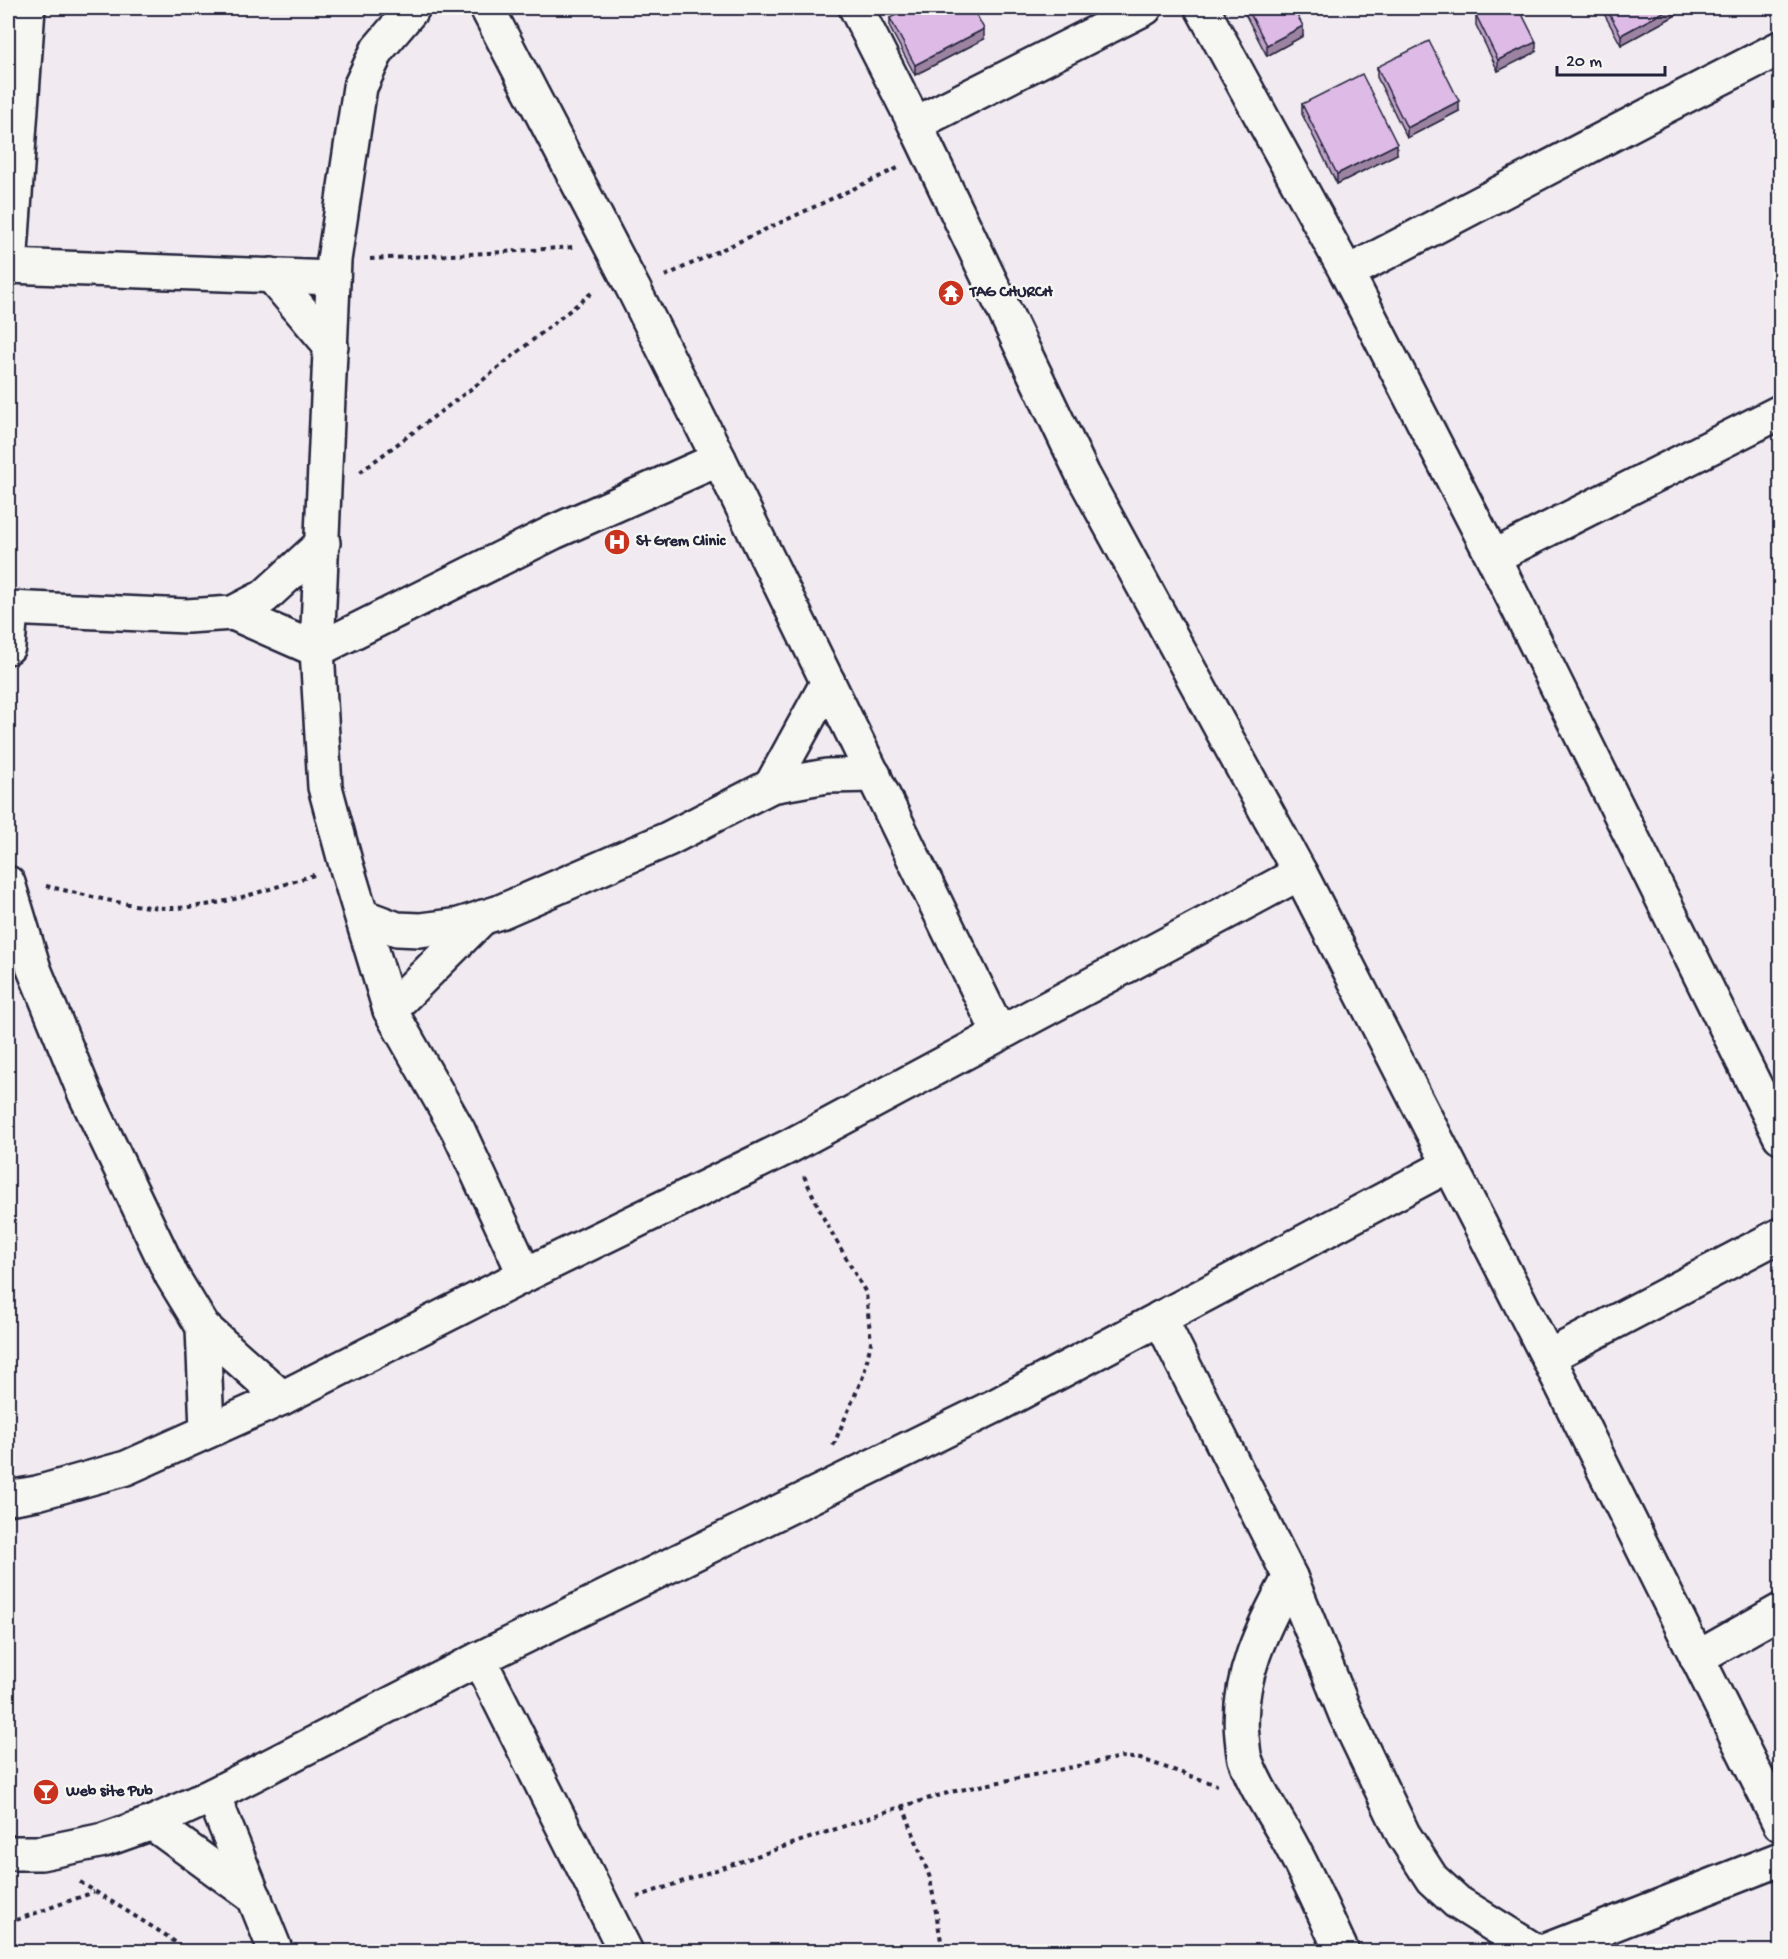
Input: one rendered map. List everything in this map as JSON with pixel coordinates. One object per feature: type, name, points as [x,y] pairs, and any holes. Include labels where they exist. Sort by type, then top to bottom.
[{"type":"street","points":[[27,8],[9,266],[271,274],[334,269]]},
{"type":"street","points":[[413,8],[378,49],[360,87],[334,269],[317,650],[326,787],[346,865],[390,1010],[458,1130],[525,1275]]},
{"type":"street","points":[[486,8],[623,267],[999,1033]]},
{"type":"street","points":[[856,8],[922,139],[1083,475],[1300,873],[1548,1357],[1780,1824]]},
{"type":"street","points":[[922,139],[1145,8]]},
{"type":"street","points":[[1202,8],[1347,273],[1493,557],[1780,1136]]},
{"type":"street","points":[[1347,273],[1780,48]]},
{"type":"street","points":[[271,274],[331,346]]},
{"type":"street","points":[[1493,557],[1780,412]]},
{"type":"street","points":[[317,650],[554,532],[719,459]]},
{"type":"street","points":[[8,647],[9,608],[187,616],[233,613],[264,597],[323,543]]},
{"type":"street","points":[[233,613],[317,650]]},
{"type":"street","points":[[771,786],[828,682]]},
{"type":"street","points":[[362,916],[397,929],[420,930],[459,925],[500,912],[668,839],[771,786],[827,776],[874,775]]},
{"type":"street","points":[[8,1498],[37,1494],[126,1468],[282,1398],[525,1275],[790,1146],[1300,873]]},
{"type":"street","points":[[8,883],[34,969],[85,1094],[172,1276],[202,1328],[282,1398]]},
{"type":"street","points":[[390,1010],[483,917]]},
{"type":"street","points":[[8,1853],[41,1853],[104,1840],[152,1823],[213,1795],[479,1659],[997,1405],[1449,1165]]},
{"type":"street","points":[[1548,1357],[1780,1236]]},
{"type":"street","points":[[1160,1318],[1290,1577],[1351,1725],[1403,1834],[1432,1879],[1457,1902],[1540,1952],[1780,1859]]},
{"type":"street","points":[[202,1328],[207,1430]]},
{"type":"street","points":[[1290,1577],[1268,1617],[1241,1697],[1244,1758],[1287,1838],[1342,1952]]},
{"type":"street","points":[[1696,1658],[1780,1611]]},
{"type":"street","points":[[479,1659],[626,1952]]},
{"type":"street","points":[[213,1795],[276,1952]]},
{"type":"street","points":[[152,1823],[255,1898]]},
{"type":"path","points":[[325,498],[483,380],[623,267],[922,139]]},
{"type":"path","points":[[334,269],[489,253],[623,267]]},
{"type":"path","points":[[41,885],[119,903],[172,908],[232,901],[346,865]]},
{"type":"path","points":[[790,1146],[824,1219],[866,1293],[871,1342],[864,1374],[829,1453]]},
{"type":"path","points":[[605,1908],[903,1806],[951,1792],[1122,1757],[1141,1759],[1266,1801]]},
{"type":"path","points":[[903,1806],[930,1878],[943,1952]]},
{"type":"path","points":[[41,1853],[94,1892],[167,1936],[188,1952]]},
{"type":"path","points":[[8,1923],[94,1892]]},
{"type":"building","points":[[909,8],[973,8],[984,29],[915,65],[890,18]]},
{"type":"building","points":[[1247,8],[1293,8],[1303,26],[1267,45]]},
{"type":"building","points":[[1491,8],[1519,8],[1536,42],[1498,60],[1476,15]]},
{"type":"building","points":[[1606,8],[1671,8],[1621,35]]},
{"type":"building","points":[[1429,41],[1459,101],[1407,128],[1377,67]]},
{"type":"building","points":[[1362,74],[1397,144],[1337,174],[1302,104]]},
{"type":"place","name":"TAG CHURCH","points":[[951,293]]},
{"type":"place","name":"St Grem Clinic","points":[[617,542]]},
{"type":"place","name":"Web site Pub","points":[[46,1792]]}]
